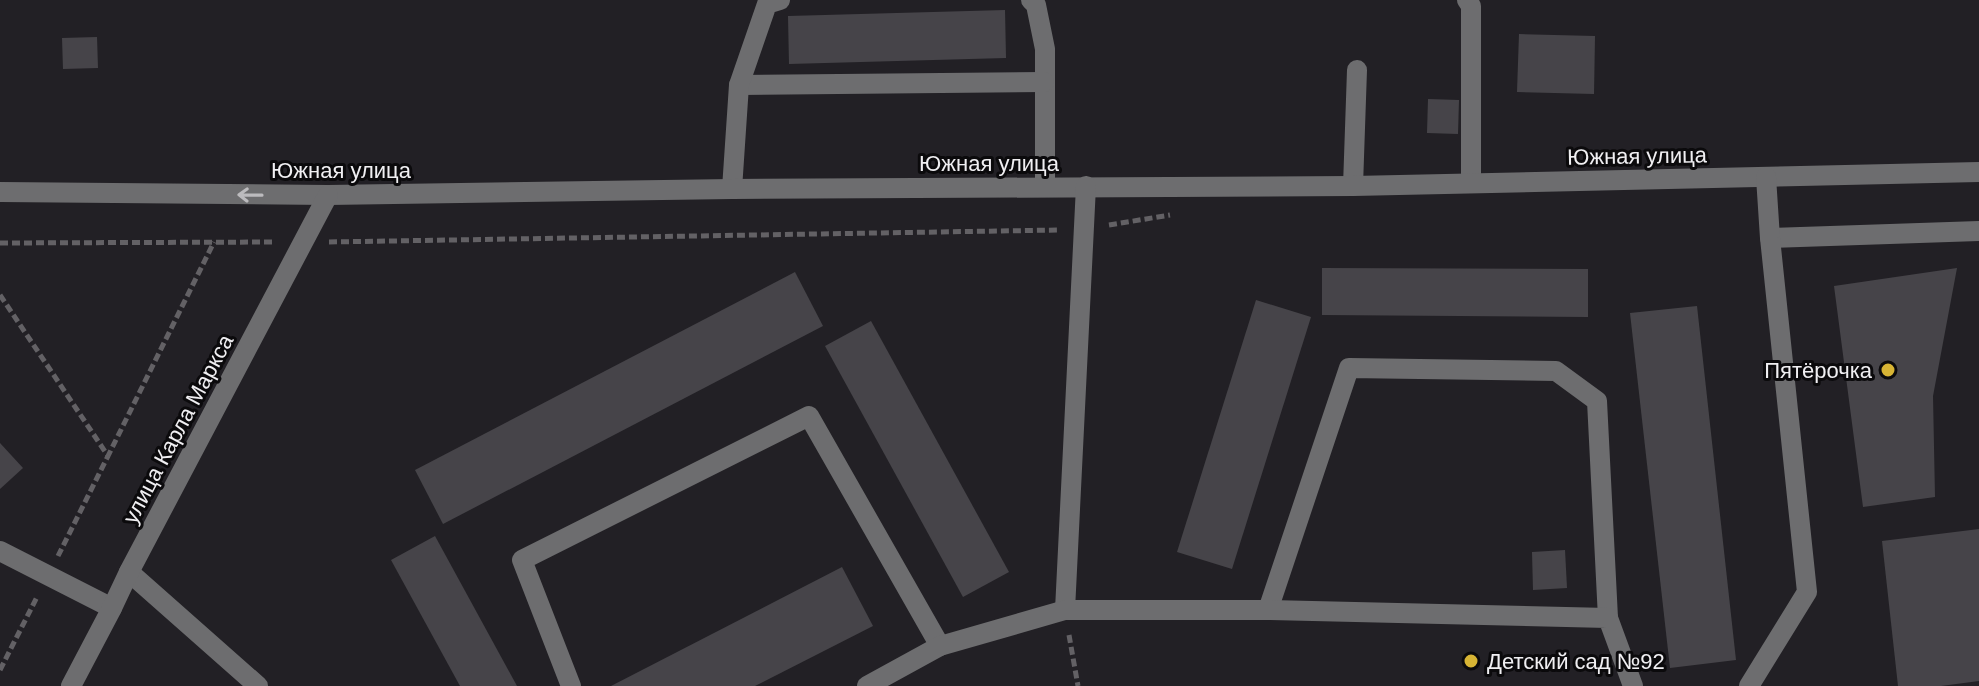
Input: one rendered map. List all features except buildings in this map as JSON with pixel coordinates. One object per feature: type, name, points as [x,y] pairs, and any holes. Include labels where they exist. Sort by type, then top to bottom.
[{"type":"street","points":[[732,189],[739,85],[767,4],[780,0]]},
{"type":"street","points":[[1031,0],[1036,5],[1045,49],[1045,186]]},
{"type":"street","points":[[1467,0],[1471,6],[1471,183]]},
{"type":"street","points":[[1353,186],[1357,70]]},
{"type":"street","points":[[739,85],[1044,82]]},
{"type":"street","name":"Южная улица","points":[[0,192],[328,195],[1045,186],[1353,186],[1979,172]]},
{"type":"street","points":[[1749,686],[1807,592],[1766,177]]},
{"type":"street","points":[[1065,610],[1086,186]]},
{"type":"street","name":"улица Карла Маркса","points":[[71,686],[328,195]]},
{"type":"street","points":[[1770,238],[1979,231]]},
{"type":"street","points":[[1268,610],[1349,368],[1556,371],[1597,401],[1608,618],[1633,686]]},
{"type":"street","points":[[571,686],[522,560],[809,416],[940,646]]},
{"type":"street","points":[[0,551],[112,608]]},
{"type":"street","points":[[129,572],[258,686]]},
{"type":"street","points":[[867,686],[940,646],[1065,610],[1268,610],[1608,618]]},
{"type":"path","points":[[0,243],[304,242],[1083,230],[1171,215]]},
{"type":"path","points":[[0,295],[108,456],[214,242]]},
{"type":"path","points":[[1065,610],[1078,686]]},
{"type":"place","name":"Пятёрочка","points":[[1888,370]]},
{"type":"place","name":"Детский сад №92","points":[[1471,661]]}]
